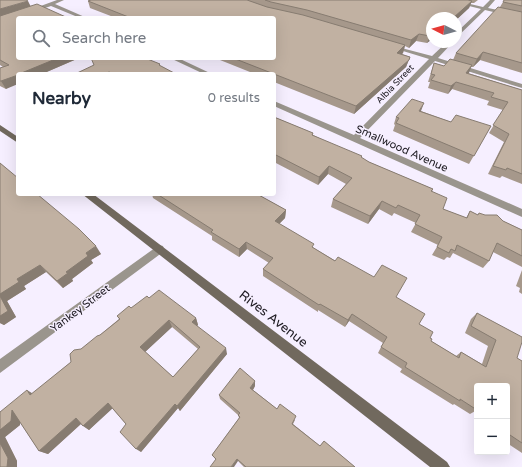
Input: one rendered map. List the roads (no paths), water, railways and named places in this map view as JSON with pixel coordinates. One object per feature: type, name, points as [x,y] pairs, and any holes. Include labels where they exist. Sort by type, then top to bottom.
[{"type":"street","points":[[22,13],[62,0]]},
{"type":"street","points":[[447,0],[522,17]]},
{"type":"street","points":[[462,30],[493,0]]},
{"type":"street","points":[[51,4],[79,16]]},
{"type":"street","points":[[387,44],[522,86]]},
{"type":"street","name":"Albia Street","points":[[355,139],[444,48]]},
{"type":"street","points":[[178,60],[204,72]]},
{"type":"street","name":"Smallwood Avenue","points":[[276,104],[522,213]]},
{"type":"street","points":[[0,127],[16,139]]},
{"type":"street","name":"Rives Avenue","points":[[91,196],[442,467]]},
{"type":"street","name":"Yankey Street","points":[[0,367],[159,249]]}]
